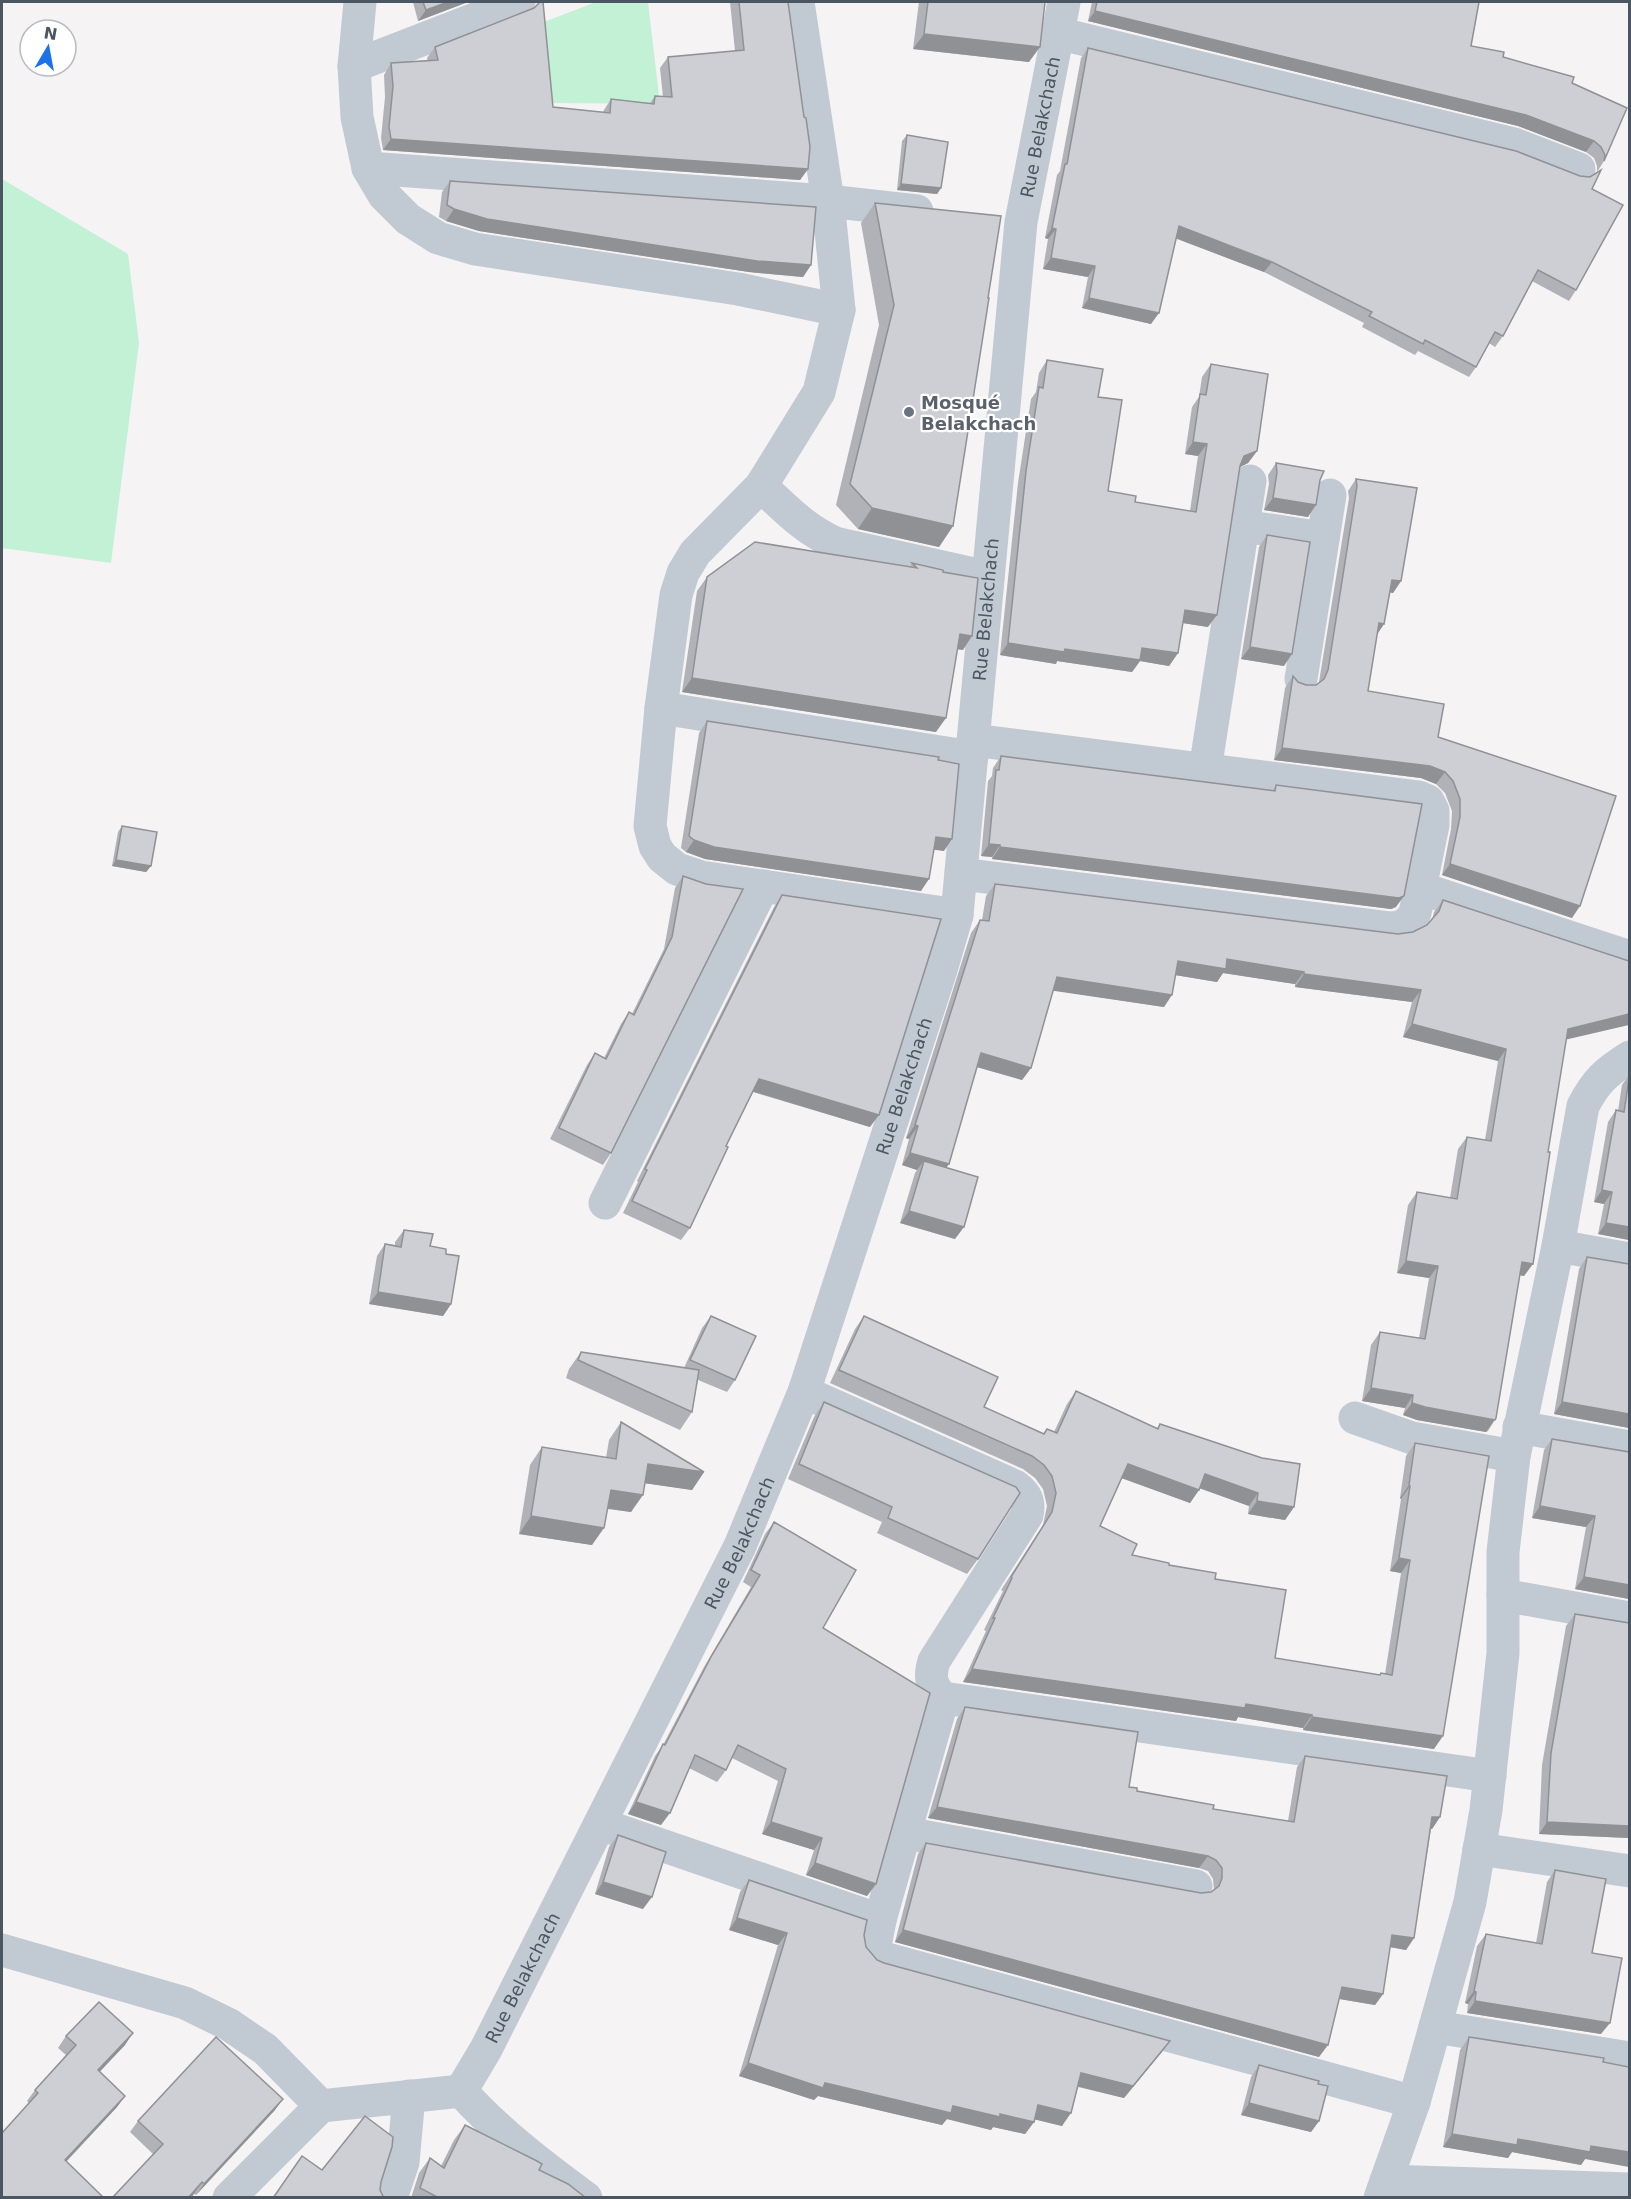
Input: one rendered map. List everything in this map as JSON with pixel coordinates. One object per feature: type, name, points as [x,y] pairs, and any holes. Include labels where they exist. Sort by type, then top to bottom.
[{"type":"street","points":[[360,2],[354,66],[357,117],[368,168],[384,195],[408,219],[438,238],[474,249],[738,289],[839,310]]},
{"type":"street","points":[[354,66],[519,2]]},
{"type":"street","points":[[798,2],[828,201],[839,310],[819,392],[761,486],[695,553],[683,573],[676,595],[661,708],[650,826],[655,846],[662,857],[677,869],[701,877],[957,915]]},
{"type":"street","points":[[1060,17],[1514,144],[1579,169]]},
{"type":"street","name":"Rue Belakchach","points":[[461,2091],[486,2049],[740,1546],[804,1392],[957,915],[1021,222],[1060,17]]},
{"type":"street","points":[[368,168],[828,201],[941,213]]},
{"type":"street","points":[[987,219],[1021,222]]},
{"type":"street","points":[[1205,770],[1250,481]]},
{"type":"street","points":[[761,486],[800,523],[813,533],[835,543],[988,577]]},
{"type":"street","points":[[1301,679],[1330,495]]},
{"type":"street","points":[[1243,526],[1323,538]]},
{"type":"street","points":[[661,708],[972,748],[1205,770],[1419,797],[1428,801],[1433,811],[1415,913],[1403,927],[1391,928],[961,874]]},
{"type":"street","points":[[605,1203],[763,886]]},
{"type":"street","points":[[1420,888],[1629,957]]},
{"type":"street","points":[[1629,1057],[1606,1072],[1594,1086],[1584,1106],[1558,1246],[1516,1441],[1503,1552],[1503,1653],[1490,1776],[1470,1902],[1414,2102],[1383,2189],[1629,2189]]},
{"type":"street","points":[[1558,1246],[1629,1259]]},
{"type":"street","points":[[804,1392],[1015,1486],[1027,1497],[1029,1506],[1027,1515],[934,1661],[931,1682],[943,1698],[1490,1776]]},
{"type":"street","points":[[1355,1418],[1412,1437],[1629,1447]]},
{"type":"street","points":[[1503,1595],[1629,1618]]},
{"type":"street","points":[[943,1698],[880,1920],[874,1951],[876,1955],[1414,2102]]},
{"type":"street","points":[[600,1824],[880,1920]]},
{"type":"street","points":[[905,1833],[1196,1886]]},
{"type":"street","points":[[1479,1849],[1629,1871]]},
{"type":"street","points":[[2,1950],[185,2003],[228,2024],[265,2049],[321,2106]]},
{"type":"street","points":[[1435,2027],[1629,2058]]},
{"type":"street","points":[[229,2198],[321,2106],[461,2091],[486,2119],[538,2163],[586,2198]]},
{"type":"street","points":[[391,2198],[402,2162],[409,2096]]},
{"type":"green space","points":[[596,2],[648,2],[660,104],[552,103],[544,22]]},
{"type":"green space","points":[[2,179],[128,254],[139,343],[111,563],[2,548]]},
{"type":"building","points":[[423,2],[448,2],[426,10]]},
{"type":"building","points":[[543,2],[553,107],[610,113],[611,99],[654,104],[655,96],[672,97],[668,57],[744,50],[739,2],[788,2],[810,147],[808,169],[391,139],[389,127],[393,86],[391,63],[438,60],[435,47],[534,8]]},
{"type":"building","points":[[928,2],[1045,2],[1040,47],[924,34]]},
{"type":"building","points":[[1097,2],[1479,2],[1471,46],[1504,52],[1503,57],[1574,77],[1572,83],[1627,108],[1604,161],[1605,155],[1601,147],[1594,141],[1526,115],[1095,11]]},
{"type":"building","points":[[1088,48],[1516,151],[1580,176],[1590,177],[1601,170],[1592,189],[1623,205],[1576,290],[1538,270],[1503,336],[1495,332],[1476,367],[1425,340],[1423,344],[1369,316],[1372,312],[1272,262],[1179,226],[1159,313],[1089,298],[1095,266],[1051,258],[1056,229],[1052,228],[1065,164],[1067,164]]},
{"type":"building","points":[[907,135],[948,142],[941,188],[901,184]]},
{"type":"building","points":[[450,181],[816,207],[811,265],[757,261],[487,219],[447,205]]},
{"type":"building","points":[[875,203],[1001,216],[953,526],[872,508],[850,484],[894,305]]},
{"type":"building","points":[[1047,360],[1103,369],[1098,397],[1122,400],[1108,491],[1136,496],[1135,502],[1196,512],[1207,444],[1193,442],[1200,394],[1206,395],[1211,364],[1268,374],[1257,451],[1244,456],[1240,466],[1217,615],[1185,610],[1178,653],[1142,648],[1140,660],[1008,643],[1026,471],[1039,387],[1043,388]]},
{"type":"building","points":[[1276,463],[1324,471],[1320,480],[1316,505],[1273,498]]},
{"type":"building","points":[[1356,479],[1417,488],[1401,581],[1392,580],[1384,624],[1379,623],[1368,691],[1444,704],[1438,737],[1616,796],[1580,906],[1450,864],[1460,817],[1460,799],[1453,781],[1445,772],[1430,766],[1282,748],[1293,676],[1298,682],[1316,685],[1324,679],[1328,670],[1357,486]]},
{"type":"building","points":[[1267,535],[1310,542],[1292,654],[1250,647]]},
{"type":"building","points":[[755,542],[917,568],[912,563],[943,570],[943,572],[978,578],[972,636],[960,634],[946,718],[692,678],[707,577]]},
{"type":"building","points":[[707,721],[939,757],[938,760],[959,764],[952,839],[936,837],[929,879],[714,847],[694,840],[689,836]]},
{"type":"building","points":[[1001,756],[1275,791],[1276,785],[1422,804],[1404,896],[1399,898],[989,844],[996,770],[999,770]]},
{"type":"building","points":[[122,826],[157,832],[151,866],[116,860]]},
{"type":"building","points":[[683,876],[706,884],[743,889],[611,1153],[559,1128],[595,1053],[606,1059],[629,1012],[634,1015],[672,937]]},
{"type":"building","points":[[995,884],[1398,934],[1413,932],[1427,925],[1439,911],[1443,900],[1629,961],[1629,1014],[1568,1029],[1533,1264],[1522,1262],[1495,1420],[1425,1407],[1412,1403],[1413,1395],[1371,1388],[1380,1332],[1425,1339],[1438,1266],[1406,1261],[1417,1192],[1457,1199],[1467,1137],[1491,1141],[1506,1049],[1412,1024],[1421,990],[1304,974],[1304,972],[1227,959],[1226,969],[1178,961],[1172,995],[1057,977],[1031,1068],[981,1053],[949,1164],[910,1153],[918,1126],[915,1125],[980,920],[989,921]]},
{"type":"building","points":[[782,895],[941,919],[879,1115],[759,1079],[690,1228],[632,1201],[647,1170],[645,1169]]},
{"type":"building","points":[[1629,1079],[1629,1227],[1606,1223],[1612,1192],[1602,1190],[1616,1110],[1624,1112]]},
{"type":"building","points":[[924,1161],[978,1177],[964,1227],[909,1211]]},
{"type":"building","points":[[404,1230],[433,1234],[430,1246],[446,1249],[446,1254],[459,1256],[451,1304],[378,1292],[385,1244],[401,1247]]},
{"type":"building","points":[[1587,1257],[1629,1264],[1629,1414],[1562,1402]]},
{"type":"building","points":[[711,1316],[756,1336],[735,1380],[690,1360]]},
{"type":"building","points":[[864,1316],[998,1377],[984,1407],[1044,1434],[1047,1429],[1057,1433],[1076,1391],[1158,1429],[1160,1424],[1262,1458],[1300,1464],[1294,1507],[1257,1501],[1258,1493],[1205,1474],[1199,1490],[1128,1464],[1100,1526],[1137,1544],[1132,1555],[1169,1563],[1169,1565],[1216,1573],[1215,1579],[1286,1590],[1275,1658],[1392,1675],[1410,1560],[1399,1558],[1415,1443],[1489,1456],[1443,1736],[1312,1717],[1312,1715],[1246,1704],[1245,1708],[972,1669],[1011,1577],[1052,1512],[1056,1493],[1052,1476],[1044,1465],[1032,1456],[839,1370]]},
{"type":"building","points":[[581,1352],[699,1370],[692,1412],[578,1360]]},
{"type":"building","points":[[824,1402],[1016,1487],[1020,1493],[978,1559],[888,1518],[892,1507],[799,1464]]},
{"type":"building","points":[[621,1422],[704,1472],[648,1464],[643,1495],[611,1490],[604,1528],[531,1516],[542,1447],[616,1459]]},
{"type":"building","points":[[1552,1439],[1629,1452],[1629,1585],[1584,1577],[1595,1516],[1540,1506]]},
{"type":"building","points":[[774,1522],[856,1570],[823,1628],[930,1693],[876,1884],[815,1863],[822,1838],[771,1822],[786,1769],[738,1745],[726,1770],[695,1755],[670,1813],[636,1802],[663,1744],[665,1745],[712,1655],[760,1575],[751,1570]]},
{"type":"building","points":[[1575,1614],[1629,1623],[1629,1826],[1547,1822],[1551,1753]]},
{"type":"building","points":[[965,1707],[1138,1732],[1129,1787],[1137,1788],[1137,1791],[1214,1805],[1213,1809],[1294,1822],[1305,1756],[1447,1776],[1440,1817],[1432,1817],[1414,1938],[1392,1935],[1383,1994],[1342,1987],[1328,2045],[903,1930],[926,1843],[1201,1893],[1211,1892],[1219,1886],[1222,1878],[1222,1868],[1216,1860],[1208,1856],[937,1807]]},
{"type":"building","points":[[618,1835],[666,1852],[652,1897],[603,1882]]},
{"type":"building","points":[[1555,1870],[1606,1879],[1592,1953],[1622,1958],[1610,2023],[1475,2001],[1476,1992],[1474,1991],[1486,1934],[1542,1944]]},
{"type":"building","points":[[749,1880],[867,1920],[864,1935],[866,1947],[877,1960],[884,1963],[1170,2041],[1133,2086],[1081,2073],[1071,2113],[1038,2105],[1034,2122],[953,2106],[951,2113],[825,2083],[823,2088],[748,2063],[787,1933],[737,1918]]},
{"type":"building","points":[[99,2002],[133,2033],[98,2070],[125,2096],[65,2160],[104,2198],[2,2198],[2,2133],[38,2093],[35,2090],[76,2045],[66,2036]]},
{"type":"building","points":[[216,2037],[283,2099],[204,2184],[202,2182],[188,2198],[112,2198],[163,2144],[138,2121]]},
{"type":"building","points":[[1469,2037],[1604,2058],[1603,2062],[1629,2067],[1629,2152],[1591,2146],[1590,2152],[1518,2139],[1517,2145],[1452,2134]]},
{"type":"building","points":[[1259,2065],[1319,2081],[1318,2084],[1328,2086],[1319,2121],[1249,2103]]},
{"type":"building","points":[[365,2116],[393,2137],[381,2182],[382,2198],[273,2198],[302,2156],[322,2170]]},
{"type":"building","points":[[465,2125],[542,2164],[539,2170],[568,2184],[586,2198],[439,2198],[420,2188],[430,2158],[444,2168]]},
{"type":"place","name":"Mosqué Belakchach","points":[[909,412]]}]
